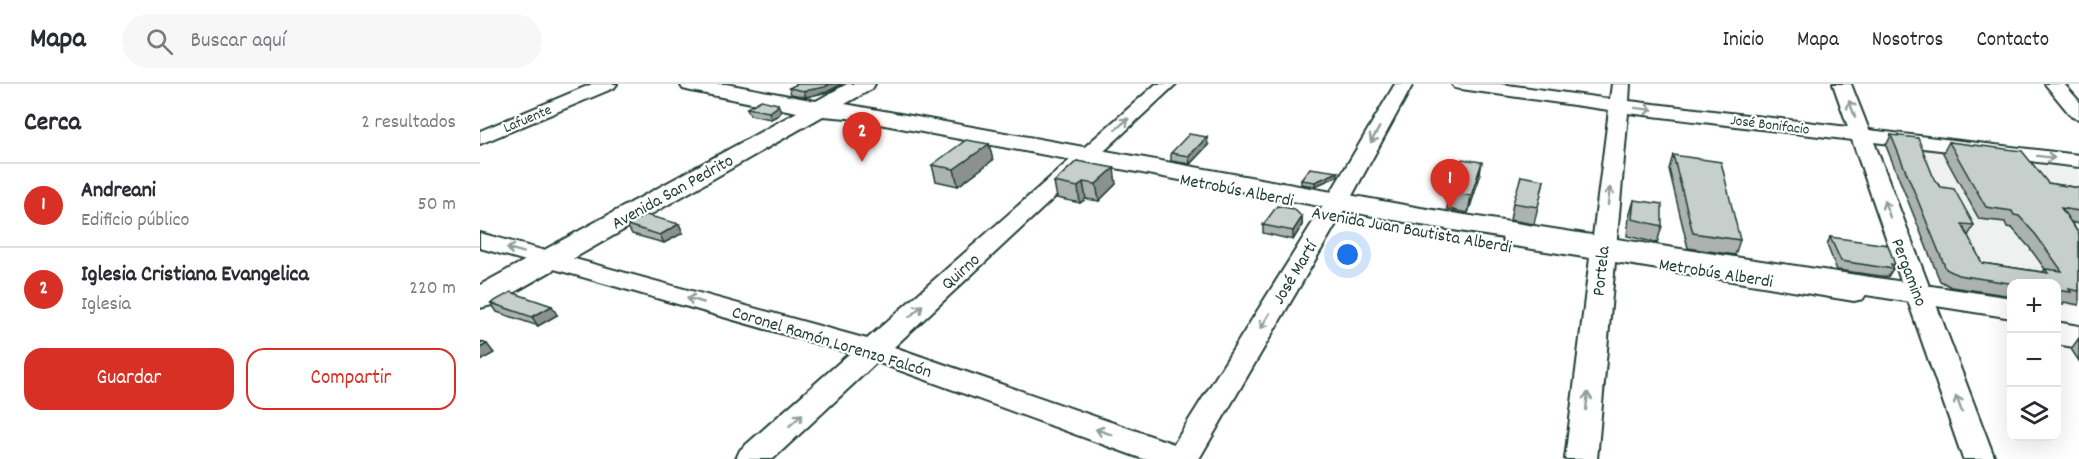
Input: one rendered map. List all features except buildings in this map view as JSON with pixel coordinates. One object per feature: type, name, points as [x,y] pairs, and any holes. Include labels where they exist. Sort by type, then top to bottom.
[{"type":"main road","name":"Avenida Juan Bautista Alberdi","points":[[691,84],[819,109],[831,121],[1081,161],[1602,255],[1922,304],[2007,324]]},
{"type":"main road","name":"Avenida San Pedrito","points":[[480,298],[864,84]]},
{"type":"main road","name":"Avenida Juan Bautista Alberdi","points":[[1922,304],[2007,308]]},
{"type":"main road","points":[[2061,316],[2079,318]]},
{"type":"main road","points":[[2061,334],[2079,337]]},
{"type":"street","name":"Lafuente","points":[[480,138],[608,84]]},
{"type":"street","name":"Quirno","points":[[752,459],[1167,84]]},
{"type":"street","name":"José Martí","points":[[1180,459],[1333,208],[1404,84]]},
{"type":"street","name":"José Bonifacio","points":[[1461,84],[1619,106],[2079,161]]},
{"type":"street","name":"Portela","points":[[1581,459],[1621,84]]},
{"type":"street","name":"Pergamino","points":[[1842,84],[1979,459]]},
{"type":"street","points":[[2054,84],[2079,113]]},
{"type":"street","name":"Coronel Ramón Lorenzo Falcón","points":[[480,240],[872,351],[1180,459]]},
{"type":"street","points":[[1922,304],[2007,315]]},
{"type":"street","points":[[2061,324],[2079,326]]},
{"type":"shaded area","points":[[1894,147],[2079,170],[2079,307],[2061,305],[2061,279],[2007,279],[2007,296],[1956,289],[1940,281],[1887,149]]},
{"type":"place","name":"Iglesia Cristiana Evangelica","points":[[862,162]]},
{"type":"place","name":"Andreani","points":[[1450,209]]}]
